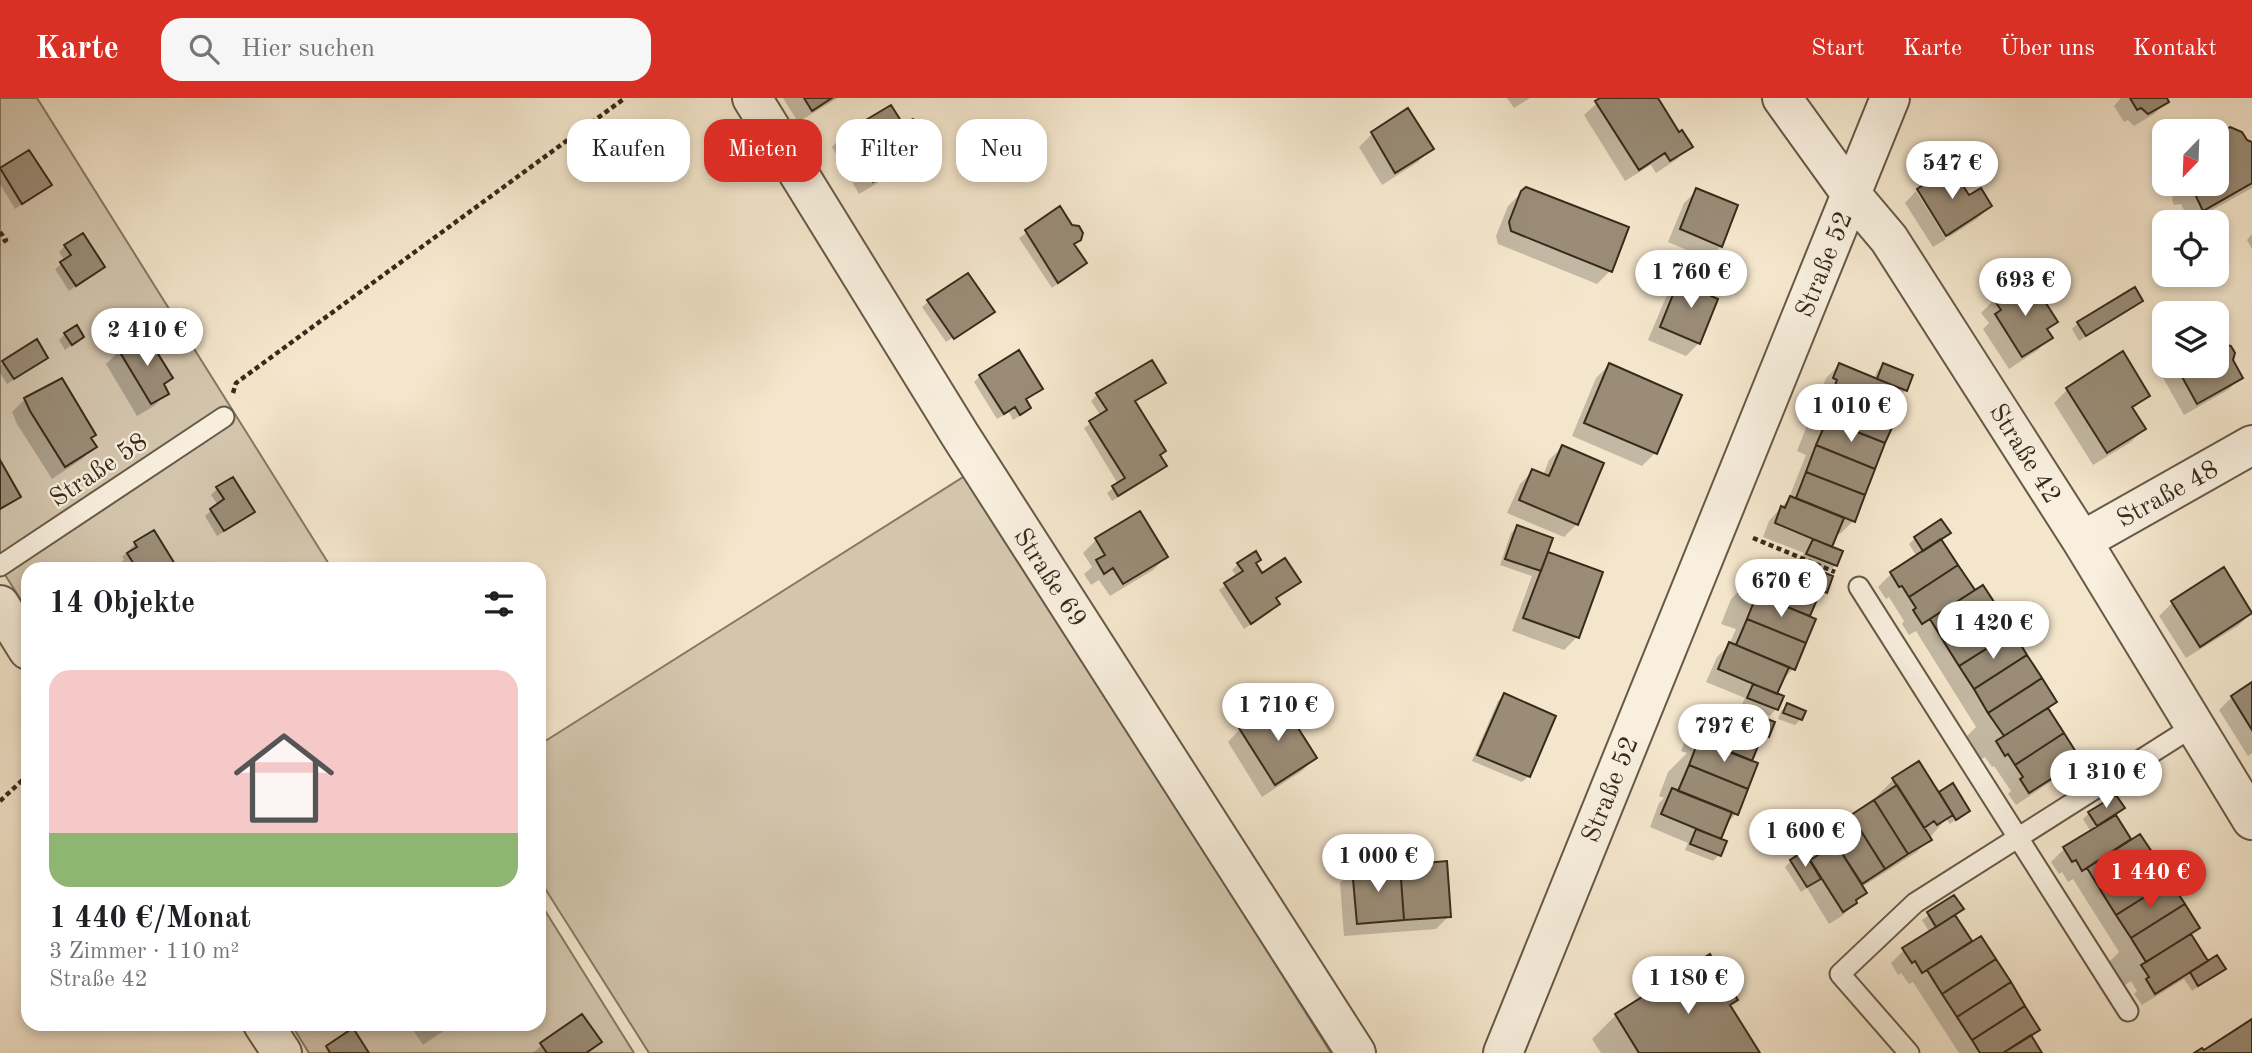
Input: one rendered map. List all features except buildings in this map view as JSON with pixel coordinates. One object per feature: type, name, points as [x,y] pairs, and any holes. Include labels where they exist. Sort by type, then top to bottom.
[{"type":"street","name":"Straße 69","points":[[752,98],[960,435],[1356,1053]]},
{"type":"street","name":"Straße 42","points":[[1782,98],[1851,194],[1889,239],[2082,541],[2252,820]]},
{"type":"street","name":"Straße 52","points":[[1503,1053],[1890,98]]},
{"type":"street","name":"Straße 48","points":[[2082,541],[2252,446]]},
{"type":"street","points":[[0,605],[21,639]]},
{"type":"street","points":[[268,1031],[282,1053]]},
{"type":"lane","name":"Straße 58","points":[[0,566],[224,417]]},
{"type":"lane","points":[[1859,587],[2128,1012]]},
{"type":"lane","points":[[1909,1053],[1840,974],[1915,903],[2194,726]]},
{"type":"path","points":[[224,417],[236,383],[625,98]]},
{"type":"path","points":[[0,232],[6,240],[0,244]]},
{"type":"path","points":[[1717,523],[1848,578],[1859,587]]},
{"type":"path","points":[[0,801],[21,782]]},
{"type":"shaded area","points":[[0,98],[37,98],[328,562],[21,562],[21,600],[0,567]]},
{"type":"shaded area","points":[[968,474],[1331,1053],[649,1053],[546,890],[546,741]]},
{"type":"shaded area","points":[[546,912],[634,1053],[309,1053],[295,1031],[546,1031]]}]
